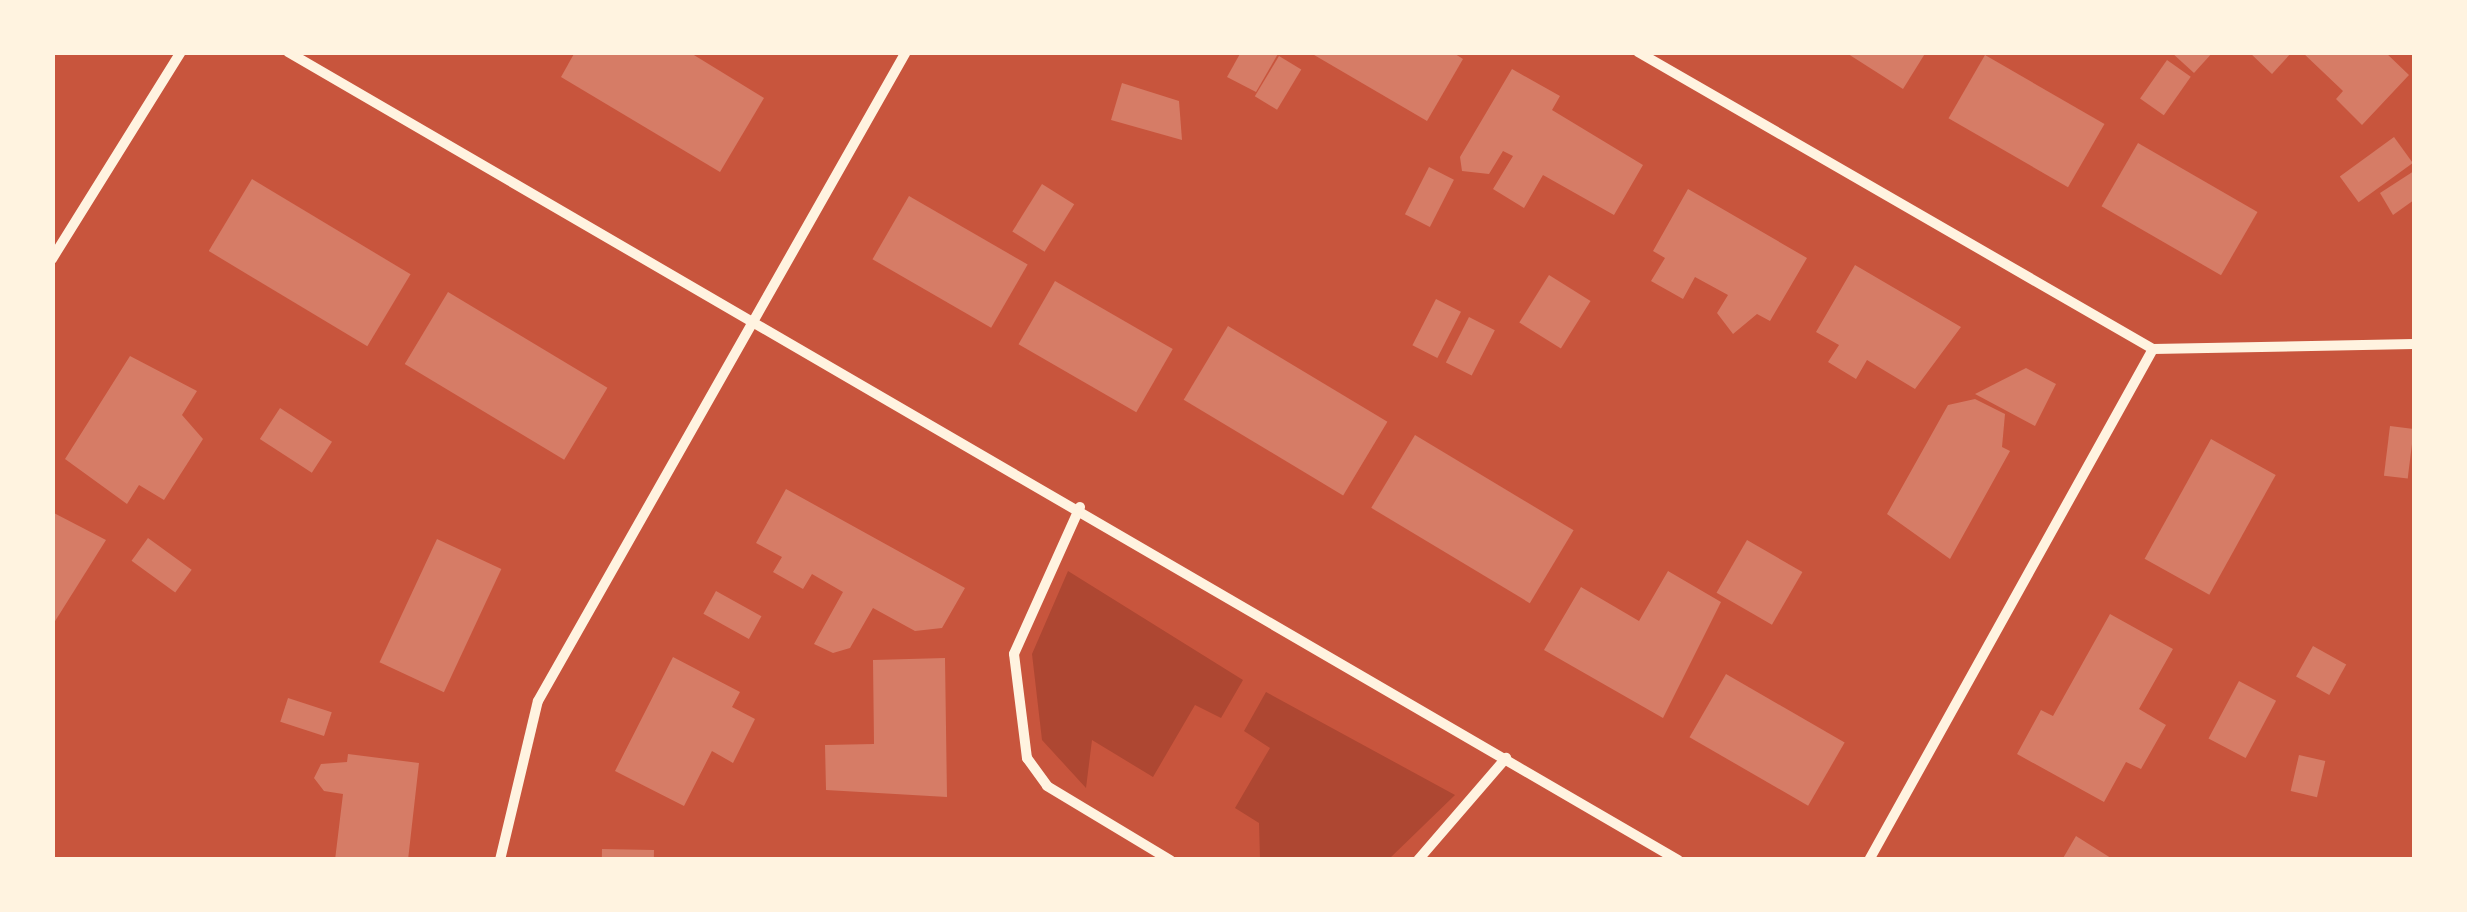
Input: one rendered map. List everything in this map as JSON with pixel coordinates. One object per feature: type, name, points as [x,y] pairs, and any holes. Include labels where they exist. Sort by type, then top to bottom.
[{"type":"street","points":[[52,259],[181,52]]},
{"type":"street","points":[[288,52],[753,315],[1678,860]]},
{"type":"street","points":[[500,860],[538,702],[753,315],[906,52]]},
{"type":"street","points":[[1638,52],[2154,349],[2414,344]]},
{"type":"street","points":[[1869,860],[2154,349]]},
{"type":"street","points":[[1080,507],[1014,654],[1027,758],[1047,786],[1170,860]]},
{"type":"street","points":[[1418,860],[1506,758]]},
{"type":"shaded area","points":[[1068,571],[1243,680],[1221,718],[1195,705],[1153,777],[1092,740],[1086,788],[1042,740],[1032,654]]},
{"type":"shaded area","points":[[1266,692],[1455,795],[1389,859],[1260,859],[1259,823],[1235,808],[1270,748],[1244,731]]},
{"type":"building","points":[[575,52],[689,52],[764,98],[720,172],[561,77]]},
{"type":"building","points":[[1241,52],[1279,52],[1256,92],[1227,77]]},
{"type":"building","points":[[1309,52],[1452,52],[1463,59],[1427,121]]},
{"type":"building","points":[[1845,52],[1926,52],[1903,89]]},
{"type":"building","points":[[2171,52],[2213,52],[2194,73]]},
{"type":"building","points":[[2249,52],[2292,52],[2272,74]]},
{"type":"building","points":[[2302,52],[2385,52],[2409,75],[2362,125],[2336,99],[2343,91]]},
{"type":"building","points":[[1985,55],[2105,124],[2068,187],[1948,118]]},
{"type":"building","points":[[1279,56],[1301,69],[1277,110],[1255,96]]},
{"type":"building","points":[[2167,60],[2191,77],[2164,115],[2140,99]]},
{"type":"building","points":[[1512,69],[1560,96],[1552,110],[1643,165],[1614,215],[1543,175],[1524,208],[1493,189],[1513,156],[1503,151],[1489,174],[1462,171],[1460,157]]},
{"type":"building","points":[[1122,83],[1179,101],[1182,140],[1111,120]]},
{"type":"building","points":[[2394,137],[2413,163],[2359,202],[2340,176]]},
{"type":"building","points":[[2138,143],[2258,212],[2221,275],[2102,206]]},
{"type":"building","points":[[1429,167],[1454,180],[1430,227],[1405,214]]},
{"type":"building","points":[[2414,171],[2414,200],[2393,215],[2380,193]]},
{"type":"building","points":[[252,179],[411,274],[367,346],[209,251]]},
{"type":"building","points":[[1042,184],[1074,204],[1045,252],[1012,231]]},
{"type":"building","points":[[1688,189],[1807,258],[1770,321],[1757,314],[1733,334],[1717,313],[1728,295],[1695,277],[1683,299],[1651,281],[1665,258],[1653,251]]},
{"type":"building","points":[[909,196],[1028,264],[991,328],[872,259]]},
{"type":"building","points":[[1855,265],[1961,327],[1915,389],[1867,360],[1856,379],[1828,362],[1839,345],[1816,332]]},
{"type":"building","points":[[1549,275],[1591,301],[1561,348],[1519,322]]},
{"type":"building","points":[[1055,281],[1173,349],[1136,412],[1018,344]]},
{"type":"building","points":[[448,292],[607,388],[564,460],[405,364]]},
{"type":"building","points":[[1436,299],[1461,312],[1437,358],[1412,345]]},
{"type":"building","points":[[1469,317],[1495,330],[1472,376],[1446,362]]},
{"type":"building","points":[[1228,326],[1387,422],[1343,496],[1184,400]]},
{"type":"building","points":[[130,356],[197,391],[182,415],[203,439],[164,500],[139,485],[127,504],[65,459]]},
{"type":"building","points":[[2026,368],[2056,384],[2035,426],[1975,394]]},
{"type":"building","points":[[1975,399],[2005,414],[2002,447],[2010,451],[1950,559],[1887,514],[1948,405]]},
{"type":"building","points":[[280,408],[332,442],[312,473],[260,439]]},
{"type":"building","points":[[2390,426],[2414,429],[2408,479],[2384,476]]},
{"type":"building","points":[[1415,435],[1574,530],[1530,603],[1371,508]]},
{"type":"building","points":[[2211,439],[2276,475],[2209,595],[2145,559]]},
{"type":"building","points":[[786,489],[965,588],[942,628],[915,631],[873,608],[850,648],[833,653],[814,644],[843,592],[812,574],[803,589],[773,572],[782,557],[756,543]]},
{"type":"building","points":[[52,512],[106,540],[52,626]]},
{"type":"building","points":[[148,538],[192,570],[175,592],[132,561]]},
{"type":"building","points":[[437,539],[501,569],[444,692],[380,662]]},
{"type":"building","points":[[1747,540],[1802,572],[1772,625],[1716,593]]},
{"type":"building","points":[[1668,571],[1721,602],[1663,718],[1544,650],[1581,587],[1639,621]]},
{"type":"building","points":[[716,591],[761,616],[749,639],[703,614]]},
{"type":"building","points":[[2110,614],[2173,649],[2139,709],[2166,725],[2141,769],[2126,762],[2104,802],[2017,754],[2041,710],[2053,716]]},
{"type":"building","points":[[2313,646],[2346,664],[2329,695],[2296,677]]},
{"type":"building","points":[[673,657],[740,692],[732,707],[755,719],[733,763],[712,751],[684,806],[615,771]]},
{"type":"building","points":[[945,658],[947,797],[826,790],[825,745],[874,744],[873,660]]},
{"type":"building","points":[[1726,674],[1845,742],[1808,806],[1690,737]]},
{"type":"building","points":[[2239,681],[2276,701],[2246,758],[2208,738]]},
{"type":"building","points":[[288,698],[332,712],[324,736],[280,722]]},
{"type":"building","points":[[348,754],[419,763],[408,860],[335,860],[343,794],[324,791],[314,778],[321,764],[347,762]]},
{"type":"building","points":[[2299,755],[2325,761],[2317,797],[2291,791]]},
{"type":"building","points":[[2076,836],[2114,860],[2062,860]]},
{"type":"building","points":[[602,849],[654,850],[654,860],[602,860]]}]
